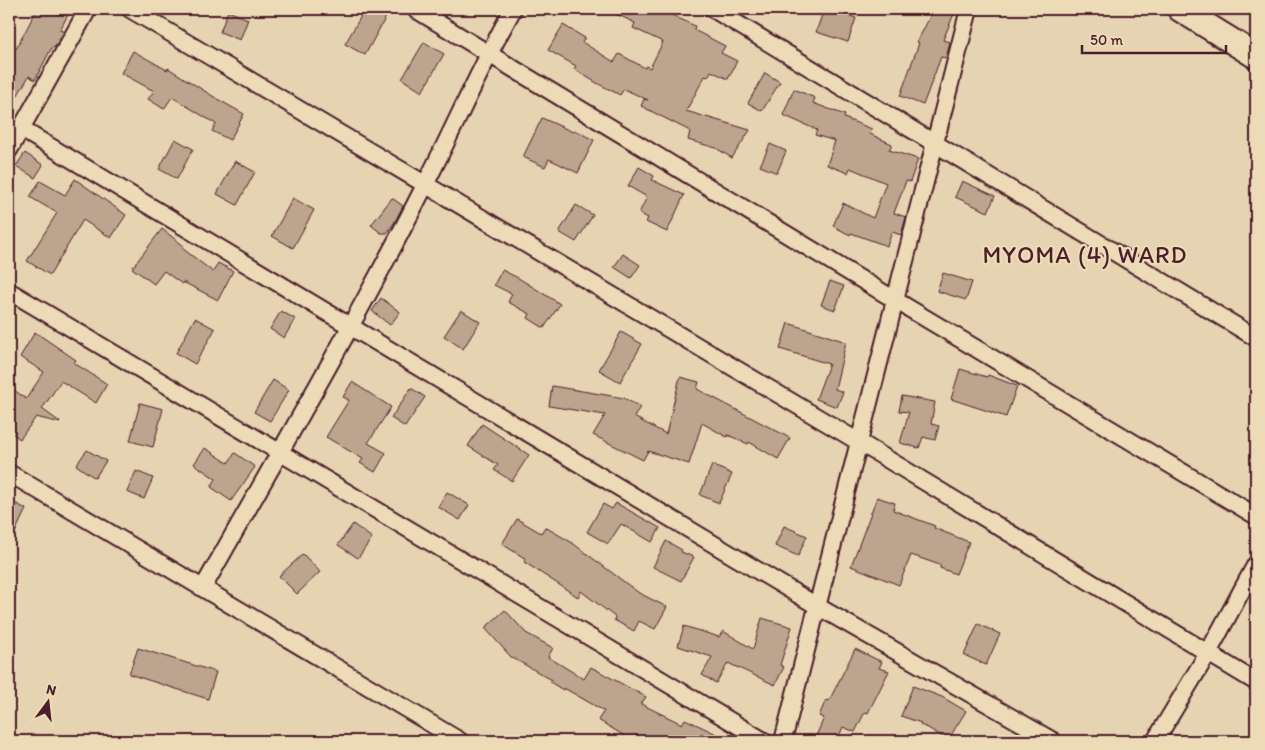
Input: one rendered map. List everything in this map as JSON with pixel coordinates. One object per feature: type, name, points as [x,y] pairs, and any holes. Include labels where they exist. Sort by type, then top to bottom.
[{"type":"main road","points":[[1188,11],[1256,56]]},
{"type":"street","points":[[9,150],[88,9]]},
{"type":"street","points":[[130,9],[859,442],[1256,682]]},
{"type":"street","points":[[415,9],[1256,516]]},
{"type":"street","points":[[203,588],[351,326],[426,184],[488,53],[513,9]]},
{"type":"street","points":[[713,9],[1256,338]]},
{"type":"street","points":[[783,741],[969,9]]},
{"type":"street","points":[[21,129],[818,606],[1053,741]]},
{"type":"street","points":[[9,291],[764,741]]},
{"type":"street","points":[[9,473],[460,741]]},
{"type":"street","points":[[1155,741],[1208,652],[1256,564]]},
{"type":"building","points":[[37,9],[71,9],[60,30],[64,32],[54,48],[52,47],[35,80],[29,76],[9,110],[9,56],[13,48],[16,49]]},
{"type":"building","points":[[365,9],[376,9],[387,15],[365,55],[345,44]]},
{"type":"building","points":[[606,9],[659,9],[695,26],[694,30],[725,46],[721,53],[737,61],[728,79],[711,71],[708,77],[705,76],[686,111],[750,130],[732,158],[716,148],[688,140],[690,131],[641,106],[644,99],[648,100],[624,89],[620,95],[574,69],[576,66],[548,50],[563,25],[585,38],[582,42],[614,62],[619,54],[645,68],[646,66],[650,68],[663,42],[633,28],[635,23]]},
{"type":"building","points":[[824,9],[830,9],[856,18],[848,42],[816,32]]},
{"type":"building","points":[[934,9],[956,9],[943,40],[950,42],[946,58],[941,57],[923,105],[900,96],[919,43],[917,42]]},
{"type":"building","points":[[228,11],[248,19],[240,40],[220,32]]},
{"type":"building","points":[[424,42],[444,54],[422,92],[402,79]]},
{"type":"building","points":[[133,51],[167,70],[168,68],[244,114],[230,140],[212,131],[216,124],[172,97],[164,109],[148,99],[154,91],[121,73]]},
{"type":"building","points":[[765,73],[780,82],[762,111],[748,103]]},
{"type":"building","points":[[794,89],[815,98],[813,103],[845,115],[844,118],[872,129],[870,134],[892,144],[889,150],[918,159],[910,182],[906,181],[894,213],[906,217],[901,235],[892,232],[887,246],[851,233],[850,235],[833,226],[843,203],[873,218],[886,183],[850,168],[848,173],[827,165],[835,141],[815,135],[817,130],[783,115]]},
{"type":"building","points":[[542,118],[594,140],[578,173],[549,159],[545,167],[523,157]]},
{"type":"building","points":[[175,139],[193,149],[177,179],[159,169]]},
{"type":"building","points":[[770,144],[786,151],[777,173],[760,166]]},
{"type":"building","points":[[25,153],[43,165],[35,178],[16,166]]},
{"type":"building","points":[[235,161],[255,172],[237,205],[217,194]]},
{"type":"building","points":[[639,167],[654,176],[652,180],[684,195],[667,232],[646,222],[648,218],[639,213],[647,197],[628,186]]},
{"type":"building","points":[[75,179],[126,215],[111,238],[83,220],[50,275],[27,261],[57,213],[30,197],[40,181],[65,195]]},
{"type":"building","points":[[962,181],[995,196],[988,212],[955,197]]},
{"type":"building","points":[[293,198],[314,210],[293,248],[272,236]]},
{"type":"building","points":[[392,198],[403,206],[387,233],[381,233],[371,225]]},
{"type":"building","points":[[576,205],[593,215],[576,242],[559,232]]},
{"type":"building","points":[[162,229],[184,246],[182,248],[213,272],[218,263],[233,271],[218,300],[183,282],[182,284],[164,271],[154,284],[132,268]]},
{"type":"building","points":[[623,254],[640,265],[631,278],[614,267]]},
{"type":"building","points":[[502,270],[560,304],[544,328],[528,318],[530,314],[508,302],[512,294],[494,285]]},
{"type":"building","points":[[943,273],[972,282],[966,300],[937,291]]},
{"type":"building","points":[[830,281],[844,286],[835,310],[821,305]]},
{"type":"building","points":[[381,298],[400,312],[390,325],[372,311]]},
{"type":"building","points":[[461,310],[480,322],[463,349],[444,336]]},
{"type":"building","points":[[281,311],[295,319],[284,338],[270,329]]},
{"type":"building","points":[[195,318],[215,329],[195,364],[176,353]]},
{"type":"building","points":[[788,323],[846,342],[835,389],[843,392],[837,407],[816,399],[829,364],[780,349]]},
{"type":"building","points":[[35,332],[76,360],[74,363],[107,384],[96,403],[61,381],[42,409],[60,423],[36,417],[20,439],[9,431],[9,386],[26,399],[44,372],[20,357]]},
{"type":"building","points":[[621,332],[642,344],[620,382],[599,370]]},
{"type":"building","points":[[960,369],[987,377],[988,375],[1017,386],[1006,417],[951,399]]},
{"type":"building","points":[[680,377],[699,382],[697,389],[790,438],[778,459],[749,442],[748,444],[728,435],[727,437],[702,423],[689,464],[648,451],[643,460],[593,435],[605,415],[549,406],[552,386],[624,398],[640,407],[634,417],[666,434]]},
{"type":"building","points":[[273,380],[289,390],[270,421],[254,412]]},
{"type":"building","points":[[352,382],[391,407],[368,443],[386,453],[375,472],[360,463],[363,459],[326,437],[349,400],[343,397]]},
{"type":"building","points":[[411,388],[425,397],[405,427],[391,418]]},
{"type":"building","points":[[902,396],[935,402],[931,424],[939,426],[935,440],[923,437],[919,448],[900,443],[909,412],[899,411]]},
{"type":"building","points":[[140,403],[163,409],[153,447],[130,441]]},
{"type":"building","points":[[482,424],[529,455],[512,481],[494,470],[498,465],[468,446]]},
{"type":"building","points":[[205,448],[228,463],[235,453],[255,467],[231,501],[211,487],[216,479],[194,464]]},
{"type":"building","points":[[87,450],[106,461],[95,478],[76,465]]},
{"type":"building","points":[[712,465],[732,474],[719,503],[700,495]]},
{"type":"building","points":[[136,471],[153,478],[144,499],[127,492]]},
{"type":"building","points":[[447,492],[469,505],[460,520],[438,507]]},
{"type":"building","points":[[877,497],[895,503],[893,510],[935,526],[934,528],[969,542],[956,574],[940,568],[940,565],[911,555],[899,585],[851,566]]},
{"type":"building","points":[[9,500],[26,509],[9,545]]},
{"type":"building","points":[[616,503],[660,528],[652,542],[621,524],[608,544],[587,532],[603,504],[612,509]]},
{"type":"building","points":[[517,519],[541,533],[545,527],[571,542],[639,593],[667,607],[655,629],[639,621],[634,631],[614,620],[615,617],[581,591],[578,597],[524,562],[526,559],[502,544]]},
{"type":"building","points":[[353,524],[372,538],[358,558],[338,545]]},
{"type":"building","points":[[784,526],[807,536],[798,556],[775,546]]},
{"type":"building","points":[[666,541],[682,550],[681,552],[694,557],[681,581],[653,567]]},
{"type":"building","points":[[303,554],[320,572],[297,594],[279,576]]},
{"type":"building","points":[[505,610],[526,633],[553,648],[548,657],[584,679],[591,667],[646,697],[641,704],[682,724],[685,719],[731,741],[633,741],[598,720],[604,711],[564,688],[563,690],[550,682],[552,680],[511,657],[485,628]]},
{"type":"building","points":[[762,618],[792,627],[780,665],[784,667],[775,685],[728,663],[716,683],[702,675],[712,657],[678,646],[684,626],[719,637],[723,631],[753,649]]},
{"type":"building","points":[[978,624],[1000,634],[986,665],[964,655]]},
{"type":"building","points":[[138,648],[216,672],[208,699],[129,674]]},
{"type":"building","points":[[855,649],[882,662],[879,668],[889,671],[868,713],[865,712],[855,732],[843,727],[837,741],[827,741],[816,736],[824,718],[819,716],[826,700],[829,701]]},
{"type":"building","points":[[913,686],[942,697],[966,711],[948,740],[920,725],[921,723],[901,716]]},
{"type":"district","name":"MYOMA (4) WARD","points":[[1085,255]]}]
